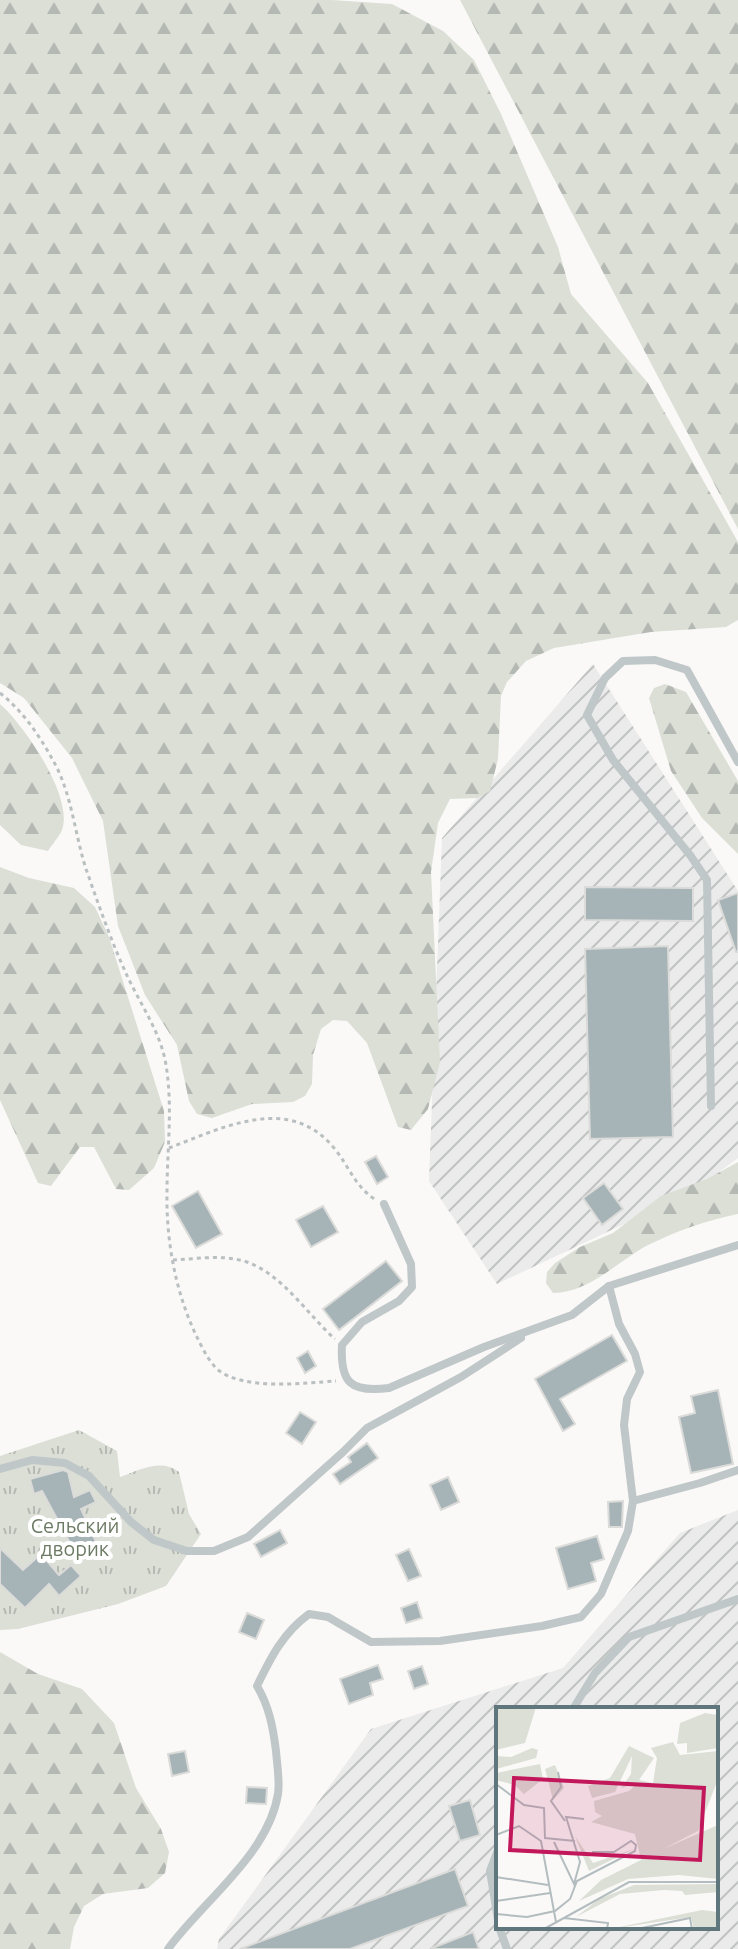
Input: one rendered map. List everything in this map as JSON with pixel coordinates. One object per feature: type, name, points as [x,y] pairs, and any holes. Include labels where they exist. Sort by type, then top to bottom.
[{"type":"lane","points":[[711,1106],[707,880],[613,760],[587,715],[605,678],[623,661],[655,660],[687,670],[738,762]]},
{"type":"lane","points":[[384,1204],[411,1264],[412,1287],[399,1301],[362,1322],[342,1345],[341,1368],[346,1380],[355,1386],[375,1390],[389,1388],[484,1347],[572,1315],[609,1286],[738,1245]]},
{"type":"lane","points":[[168,1949],[186,1923],[240,1868],[268,1824],[278,1793],[277,1761],[267,1702],[257,1686],[275,1649],[292,1627],[309,1614],[328,1617],[371,1642],[440,1641],[581,1617],[601,1594],[628,1531],[633,1501],[624,1425],[627,1399],[640,1372],[635,1354],[619,1324],[609,1286]]},
{"type":"lane","points":[[0,1469],[32,1460],[65,1463],[89,1476],[131,1522],[154,1540],[187,1551],[214,1551],[248,1537],[367,1428],[461,1377],[532,1331]]},
{"type":"lane","points":[[633,1501],[738,1470]]},
{"type":"lane","points":[[574,1707],[595,1673],[629,1637],[738,1599]]},
{"type":"lane","points":[[496,1855],[490,1871],[496,1908]]},
{"type":"lane","points":[[500,1929],[507,1949]]},
{"type":"path","points":[[0,693],[14,704],[36,732],[57,768],[91,881],[124,969],[165,1060],[170,1111],[167,1217],[185,1310],[205,1354],[218,1370],[253,1382],[290,1384],[346,1380]]},
{"type":"path","points":[[169,1148],[236,1122],[273,1117],[297,1121],[314,1129],[334,1148],[365,1193],[384,1204]]},
{"type":"path","points":[[173,1260],[215,1257],[246,1262],[266,1272],[342,1345]]},
{"type":"shaded area","points":[[593,664],[738,891],[738,1158],[692,1192],[497,1284],[429,1181],[442,838]]},
{"type":"shaded area","points":[[738,1510],[738,1949],[217,1949],[219,1939],[371,1729],[563,1668],[680,1533]]},
{"type":"green space","points":[[0,0],[332,0],[392,4],[443,31],[474,60],[501,114],[558,247],[571,294],[648,383],[738,542],[738,620],[726,627],[651,632],[554,648],[526,661],[507,682],[501,696],[498,759],[490,791],[478,798],[450,799],[438,823],[431,872],[440,1062],[428,1109],[411,1130],[398,1127],[367,1043],[347,1021],[333,1020],[321,1029],[313,1055],[312,1084],[305,1096],[293,1102],[252,1104],[212,1118],[197,1114],[189,1101],[177,1045],[145,995],[118,926],[103,821],[72,758],[24,698],[0,683]]},
{"type":"green space","points":[[460,0],[738,0],[738,529]]},
{"type":"green space","points":[[665,684],[686,692],[738,781],[738,854],[702,818],[671,771],[649,698],[654,688]]},
{"type":"green space","points":[[0,704],[33,744],[61,799],[64,816],[62,830],[48,851],[21,845],[0,825]]},
{"type":"green space","points":[[0,867],[29,878],[74,888],[95,907],[109,937],[164,1111],[165,1142],[154,1168],[129,1190],[116,1189],[94,1147],[80,1147],[51,1186],[38,1183],[0,1100]]},
{"type":"green space","points":[[738,1162],[738,1214],[704,1223],[648,1245],[579,1288],[553,1293],[546,1283],[547,1272],[555,1263],[580,1247],[613,1233],[661,1196],[707,1179]]},
{"type":"green space","name":"Сельский дворик","points":[[79,1430],[117,1451],[120,1477],[157,1466],[179,1472],[189,1514],[201,1534],[166,1586],[118,1604],[18,1629],[0,1630],[0,1456]]},
{"type":"green space","points":[[0,1652],[38,1674],[82,1689],[114,1723],[136,1788],[161,1829],[169,1852],[165,1873],[148,1888],[103,1894],[84,1906],[74,1927],[70,1949],[0,1949]]},
{"type":"building","points":[[585,887],[693,888],[693,921],[585,920]]},
{"type":"building","points":[[738,893],[738,952],[736,952],[718,900]]},
{"type":"building","points":[[668,946],[673,1137],[590,1139],[585,949]]},
{"type":"building","points":[[376,1156],[388,1177],[377,1184],[365,1162]]},
{"type":"building","points":[[604,1183],[623,1209],[602,1225],[583,1198]]},
{"type":"building","points":[[198,1191],[222,1234],[196,1248],[172,1206]]},
{"type":"building","points":[[323,1206],[338,1232],[311,1247],[296,1220]]},
{"type":"building","points":[[386,1261],[402,1281],[339,1330],[323,1309]]},
{"type":"building","points":[[612,1335],[627,1361],[560,1399],[575,1424],[563,1431],[535,1379]]},
{"type":"building","points":[[308,1351],[316,1366],[305,1373],[297,1358]]},
{"type":"building","points":[[718,1390],[733,1464],[691,1473],[679,1417],[695,1413],[691,1396]]},
{"type":"building","points":[[300,1412],[316,1422],[302,1444],[286,1433]]},
{"type":"building","points":[[367,1443],[378,1458],[340,1484],[333,1474],[351,1462],[348,1457]]},
{"type":"building","points":[[63,1470],[68,1472],[74,1497],[90,1490],[96,1502],[81,1509],[98,1546],[77,1556],[42,1491],[34,1494],[30,1479]]},
{"type":"building","points":[[448,1477],[459,1502],[441,1510],[430,1485]]},
{"type":"building","points":[[623,1501],[622,1527],[609,1527],[608,1502]]},
{"type":"building","points":[[280,1530],[287,1543],[261,1557],[254,1544]]},
{"type":"building","points":[[597,1536],[604,1559],[591,1563],[596,1581],[568,1589],[556,1548]]},
{"type":"building","points":[[0,1548],[23,1570],[41,1554],[59,1575],[71,1565],[81,1576],[59,1596],[49,1584],[25,1608],[0,1584]]},
{"type":"building","points":[[409,1549],[421,1576],[408,1581],[396,1555]]},
{"type":"building","points":[[417,1602],[422,1618],[406,1623],[401,1608]]},
{"type":"building","points":[[247,1613],[264,1620],[256,1639],[239,1632]]},
{"type":"building","points":[[378,1665],[383,1679],[370,1683],[373,1695],[349,1704],[340,1679]]},
{"type":"building","points":[[422,1666],[428,1684],[414,1689],[408,1671]]},
{"type":"building","points":[[185,1751],[189,1772],[172,1776],[168,1754]]},
{"type":"building","points":[[247,1787],[267,1788],[266,1804],[246,1803]]},
{"type":"building","points":[[470,1800],[480,1835],[460,1841],[449,1806]]},
{"type":"building","points":[[455,1869],[468,1906],[350,1949],[240,1949]]},
{"type":"building","points":[[473,1932],[479,1949],[432,1948]]}]
